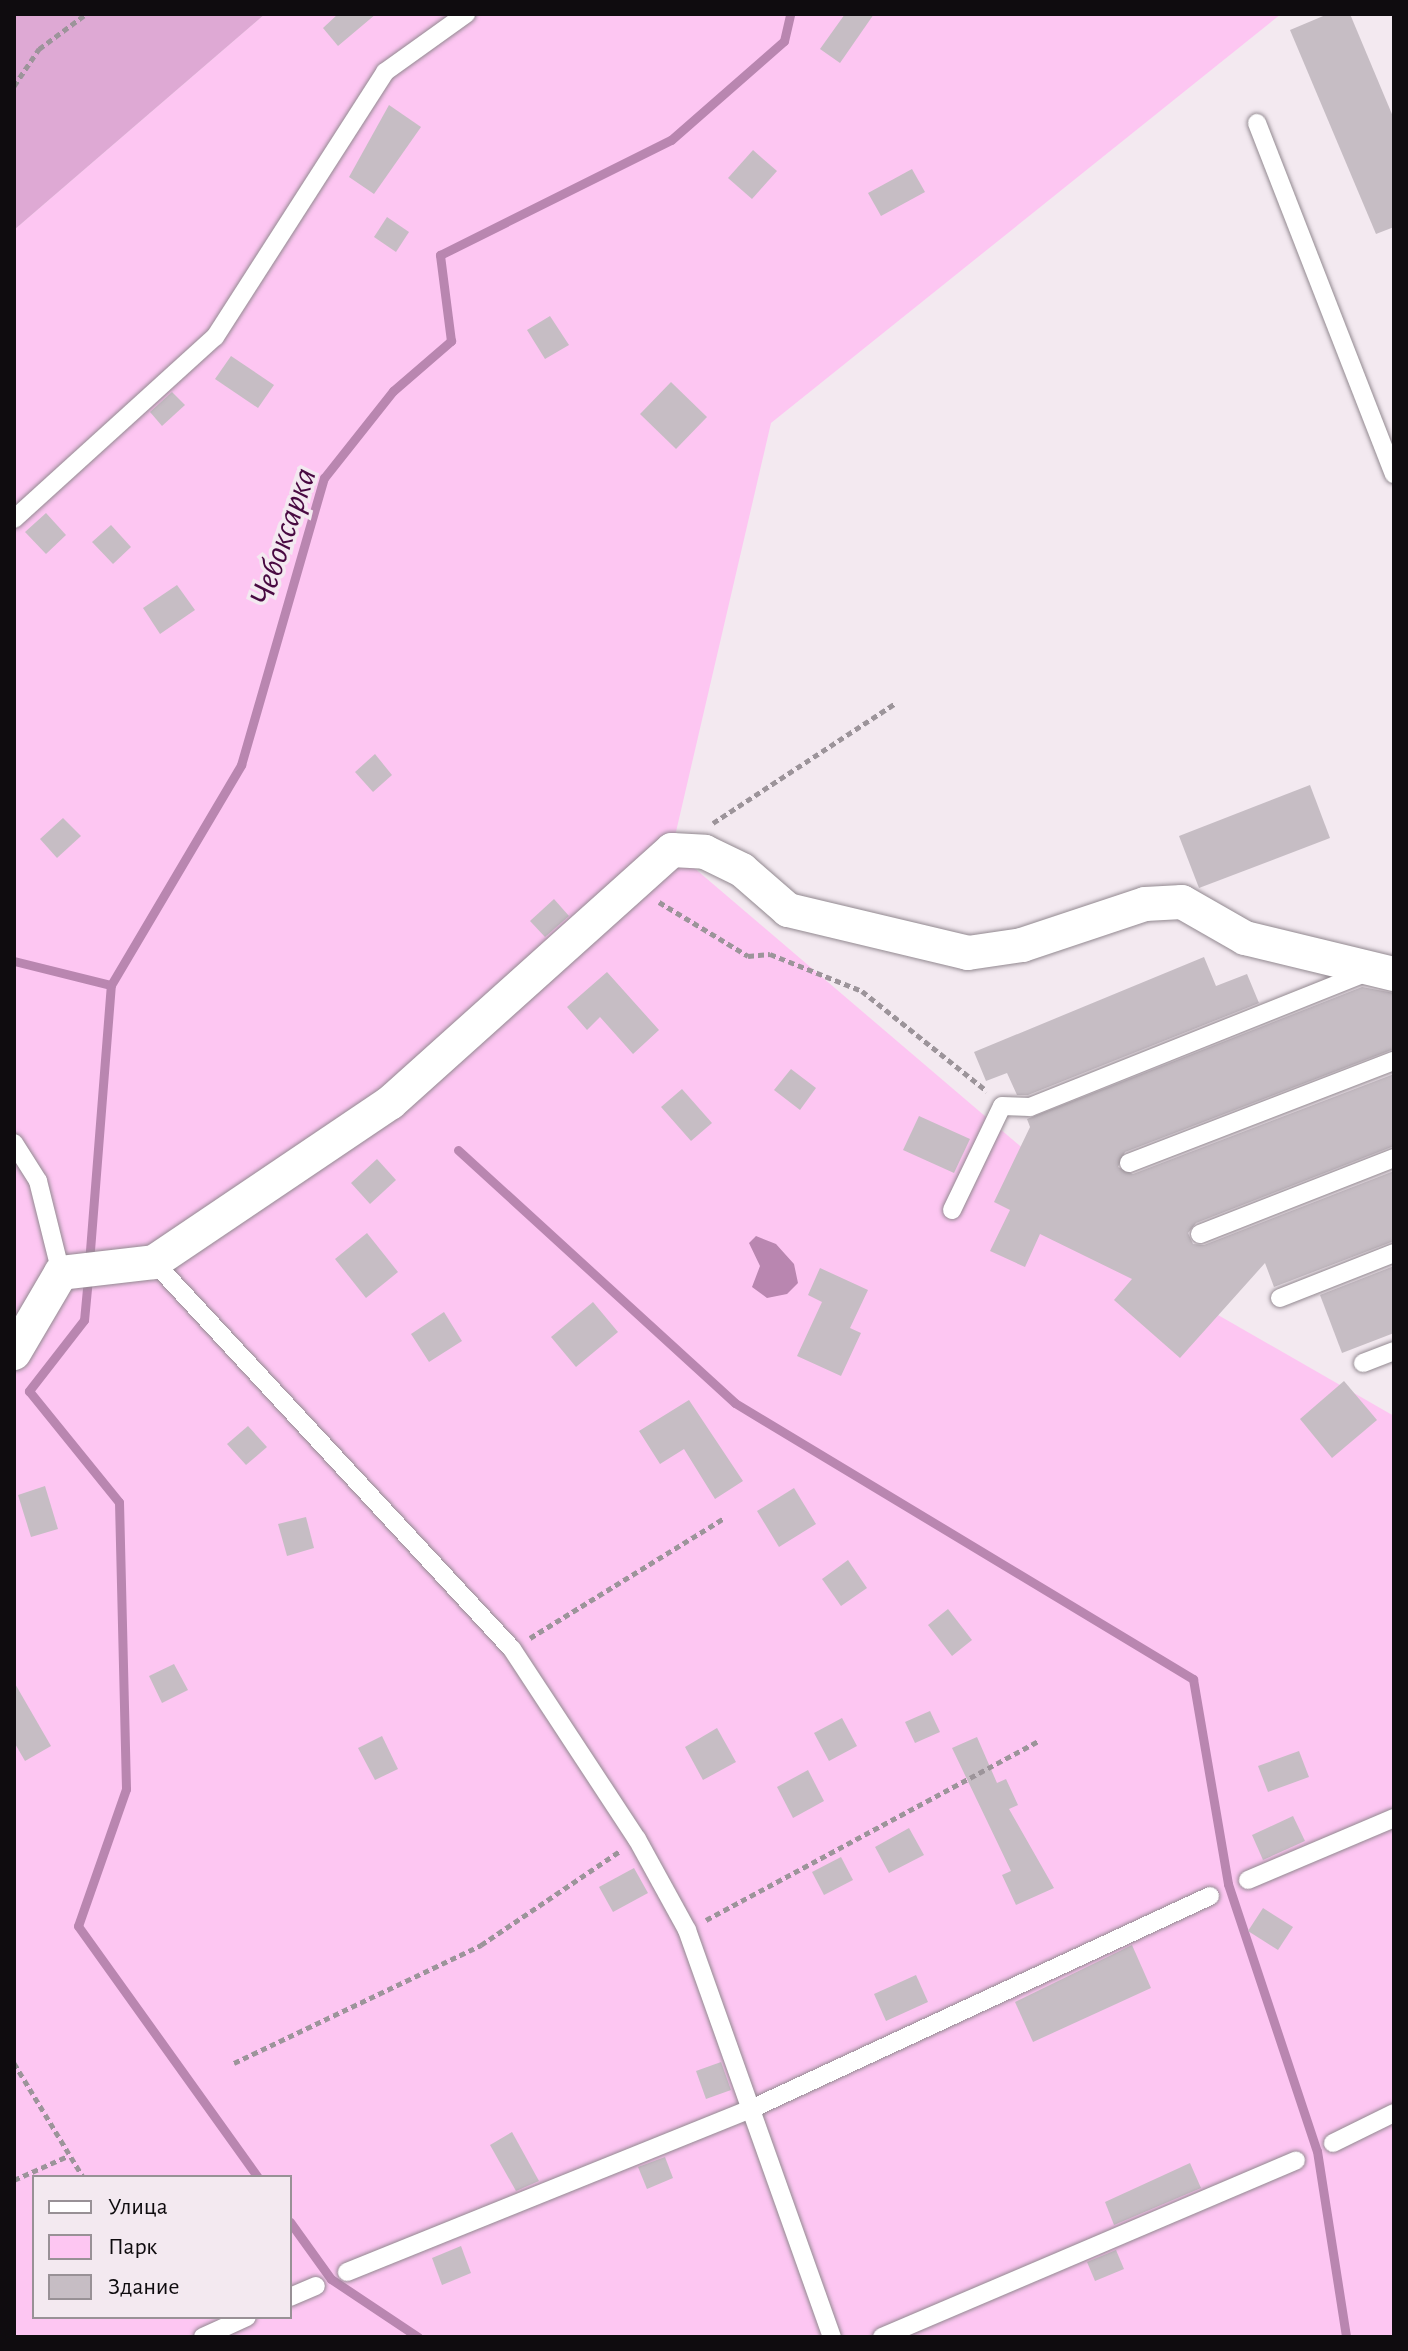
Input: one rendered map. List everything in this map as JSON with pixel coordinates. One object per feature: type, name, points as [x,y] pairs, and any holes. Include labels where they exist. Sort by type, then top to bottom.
[{"type":"street","points":[[14,1353],[61,1273],[154,1262],[390,1103],[672,850],[705,852],[742,870],[788,910],[968,953],[1022,945],[1145,904],[1182,902],[1245,938],[1385,971]]},
{"type":"lane","points":[[14,519],[215,337],[385,72],[466,14]]},
{"type":"lane","points":[[1257,123],[1394,474]]},
{"type":"lane","points":[[952,1210],[1002,1106],[1030,1107],[1385,971]]},
{"type":"lane","points":[[1129,1163],[1394,1061]]},
{"type":"lane","points":[[14,1143],[38,1181],[61,1273]]},
{"type":"lane","points":[[1200,1234],[1394,1158]]},
{"type":"lane","points":[[1280,1298],[1394,1253]]},
{"type":"lane","points":[[154,1262],[512,1649],[637,1839],[687,1930],[832,2337]]},
{"type":"lane","points":[[1363,1363],[1394,1351]]},
{"type":"lane","points":[[1248,1880],[1394,1818]]},
{"type":"lane","points":[[347,2272],[751,2109],[1210,1896]]},
{"type":"lane","points":[[1333,2143],[1394,2113]]},
{"type":"lane","points":[[882,2337],[1296,2160]]},
{"type":"lane","points":[[292,2296],[316,2286]]},
{"type":"lane","points":[[203,2337],[243,2319]]},
{"type":"path","points":[[14,86],[39,49],[86,14]]},
{"type":"path","points":[[672,850],[894,704]]},
{"type":"path","points":[[632,885],[748,956],[770,954],[862,991],[944,1050],[1002,1106]]},
{"type":"path","points":[[512,1649],[724,1518]]},
{"type":"path","points":[[687,1930],[1039,1741]]},
{"type":"path","points":[[234,2063],[481,1945],[637,1839]]},
{"type":"path","points":[[14,2063],[82,2175]]},
{"type":"path","points":[[14,2180],[68,2156]]},
{"type":"green space","points":[[265,14],[1281,14],[771,423],[672,849],[1218,1315],[1394,1416],[1394,2337],[14,2337],[14,230]]},
{"type":"shaded area","points":[[14,14],[265,14],[14,230]]},
{"type":"shaded area","points":[[756,1236],[776,1244],[794,1264],[798,1283],[787,1294],[767,1298],[752,1287],[760,1266],[749,1243]]},
{"type":"building","points":[[338,14],[376,14],[338,46],[323,28]]},
{"type":"building","points":[[845,14],[874,14],[840,63],[820,49]]},
{"type":"building","points":[[1328,14],[1350,14],[1394,119],[1394,227],[1376,234],[1290,30]]},
{"type":"building","points":[[389,105],[421,127],[374,194],[349,177]]},
{"type":"building","points":[[753,150],[777,171],[752,199],[728,178]]},
{"type":"building","points":[[912,169],[925,192],[881,216],[868,193]]},
{"type":"building","points":[[387,217],[409,232],[396,252],[374,237]]},
{"type":"building","points":[[550,316],[569,345],[545,359],[527,330]]},
{"type":"building","points":[[231,356],[274,385],[258,408],[215,379]]},
{"type":"building","points":[[671,382],[707,417],[676,449],[640,414]]},
{"type":"building","points":[[172,392],[185,405],[162,426],[150,412]]},
{"type":"building","points":[[46,513],[66,535],[46,554],[25,532]]},
{"type":"building","points":[[111,525],[131,547],[113,564],[92,542]]},
{"type":"building","points":[[177,585],[195,610],[160,634],[143,608]]},
{"type":"building","points":[[375,754],[392,775],[373,792],[355,772]]},
{"type":"building","points":[[1310,785],[1330,838],[1199,888],[1179,836]]},
{"type":"building","points":[[63,818],[81,836],[57,858],[40,839]]},
{"type":"building","points":[[554,899],[569,916],[545,937],[530,921]]},
{"type":"building","points":[[1204,957],[1216,986],[1247,974],[1259,1003],[1028,1095],[1017,1095],[1007,1073],[986,1081],[974,1052]]},
{"type":"building","points":[[607,972],[659,1030],[633,1054],[600,1017],[587,1030],[567,1007]]},
{"type":"building","points":[[1362,987],[1394,993],[1394,1049],[1125,1152],[1118,1167],[1133,1174],[1394,1074],[1394,1146],[1196,1223],[1188,1233],[1193,1244],[1204,1245],[1394,1171],[1394,1241],[1274,1287],[1265,1263],[1180,1358],[1114,1300],[1132,1279],[1040,1234],[1025,1267],[990,1251],[1010,1210],[994,1202],[1030,1127],[1027,1119]]},
{"type":"building","points":[[791,1069],[816,1088],[800,1110],[774,1090]]},
{"type":"building","points":[[682,1089],[712,1123],[691,1141],[661,1107]]},
{"type":"building","points":[[919,1116],[970,1139],[954,1173],[903,1150]]},
{"type":"building","points":[[377,1159],[396,1180],[370,1204],[351,1183]]},
{"type":"building","points":[[367,1233],[398,1272],[366,1298],[335,1259]]},
{"type":"building","points":[[1394,1266],[1394,1333],[1342,1353],[1320,1295]]},
{"type":"building","points":[[820,1268],[868,1290],[850,1328],[861,1333],[841,1376],[797,1356],[822,1302],[808,1295]]},
{"type":"building","points":[[593,1302],[618,1332],[576,1367],[551,1337]]},
{"type":"building","points":[[444,1312],[462,1341],[429,1362],[411,1334]]},
{"type":"building","points":[[1344,1381],[1377,1420],[1332,1458],[1300,1419]]},
{"type":"building","points":[[689,1400],[743,1481],[715,1499],[684,1449],[660,1464],[639,1431]]},
{"type":"building","points":[[248,1426],[267,1447],[246,1465],[227,1444]]},
{"type":"building","points":[[45,1486],[58,1529],[31,1537],[18,1495]]},
{"type":"building","points":[[794,1488],[816,1524],[779,1547],[757,1511]]},
{"type":"building","points":[[306,1517],[314,1548],[287,1556],[278,1524]]},
{"type":"building","points":[[848,1560],[867,1588],[841,1606],[822,1579]]},
{"type":"building","points":[[948,1609],[972,1640],[952,1656],[928,1625]]},
{"type":"building","points":[[174,1664],[188,1690],[162,1703],[149,1676]]},
{"type":"building","points":[[14,1682],[51,1746],[25,1761],[14,1742]]},
{"type":"building","points":[[930,1711],[940,1732],[915,1743],[905,1722]]},
{"type":"building","points":[[842,1718],[857,1746],[829,1761],[814,1733]]},
{"type":"building","points":[[717,1728],[736,1762],[703,1780],[685,1747]]},
{"type":"building","points":[[382,1736],[398,1769],[375,1780],[358,1748]]},
{"type":"building","points":[[977,1737],[997,1783],[1006,1779],[1018,1805],[1009,1809],[1054,1888],[1016,1905],[1002,1875],[1011,1871],[952,1748]]},
{"type":"building","points":[[1299,1751],[1309,1777],[1268,1792],[1258,1766]]},
{"type":"building","points":[[808,1770],[824,1801],[793,1818],[777,1787]]},
{"type":"building","points":[[1293,1816],[1305,1841],[1263,1860],[1252,1835]]},
{"type":"building","points":[[909,1828],[924,1855],[889,1873],[875,1847]]},
{"type":"building","points":[[841,1857],[853,1880],[824,1895],[812,1872]]},
{"type":"building","points":[[634,1868],[648,1893],[613,1912],[599,1887]]},
{"type":"building","points":[[1263,1908],[1293,1927],[1278,1950],[1248,1931]]},
{"type":"building","points":[[1132,1945],[1151,1988],[1033,2042],[1015,2002]]},
{"type":"building","points":[[916,1975],[928,2002],[886,2021],[874,1994]]},
{"type":"building","points":[[721,2062],[731,2090],[706,2099],[696,2071]]},
{"type":"building","points":[[512,2132],[539,2181],[516,2191],[490,2145]]},
{"type":"building","points":[[665,2157],[673,2178],[647,2189],[638,2167]]},
{"type":"building","points":[[1190,2163],[1201,2188],[1114,2225],[1105,2202]]},
{"type":"building","points":[[461,2246],[471,2273],[442,2285],[432,2258]]},
{"type":"building","points":[[1116,2250],[1124,2269],[1095,2281],[1087,2262]]},
{"type":"waterway","name":"Чебоксарка","points":[[14,961],[111,985],[241,765],[324,478],[393,391],[451,341],[440,255],[671,140],[784,41],[790,14]]},
{"type":"waterway","points":[[89,1263],[111,985]]},
{"type":"waterway","points":[[458,1150],[735,1403],[1193,1679],[1228,1884],[1317,2151],[1346,2337]]},
{"type":"waterway","points":[[88,1278],[84,1320],[29,1391],[119,1502],[126,1789],[78,1926],[257,2175]]},
{"type":"waterway","points":[[292,2225],[331,2279],[418,2337]]}]
